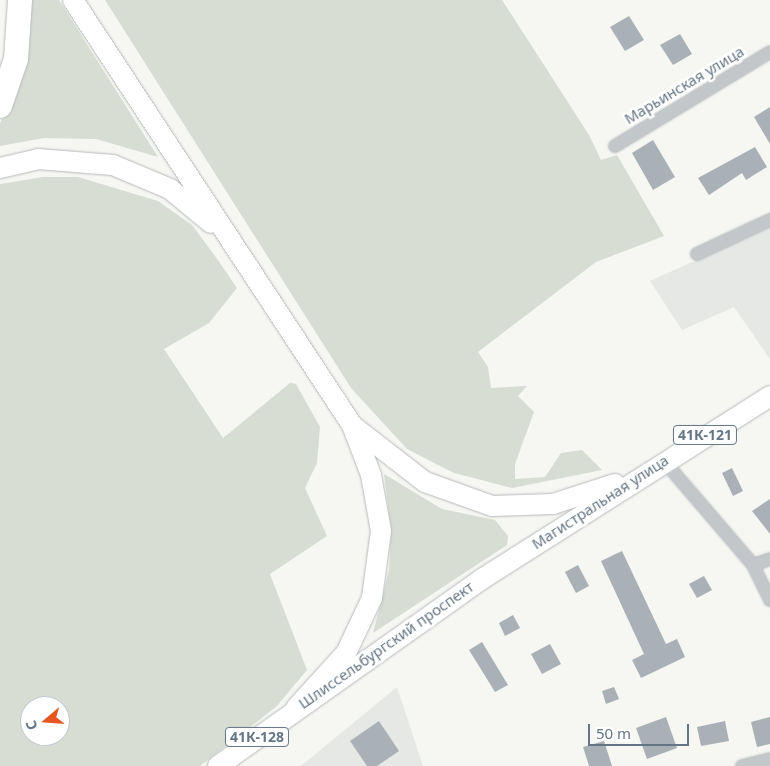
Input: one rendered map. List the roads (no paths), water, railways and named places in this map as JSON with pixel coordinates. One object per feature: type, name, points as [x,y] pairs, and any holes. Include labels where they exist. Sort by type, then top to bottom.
[{"type":"highway","points":[[0,106],[16,59],[20,0]]},
{"type":"main road","points":[[73,0],[352,425],[378,498],[381,531],[378,578],[357,636],[333,671],[296,708]]},
{"type":"main road","points":[[0,168],[62,158],[132,170],[191,204],[240,257]]},
{"type":"main road","name":"Магистральная улица","points":[[482,579],[640,475],[770,396]]},
{"type":"main road","points":[[352,425],[424,482],[492,506],[553,504],[640,475]]},
{"type":"main road","name":"Шлиссельбургский проспект","points":[[218,766],[296,708],[482,579]]},
{"type":"street","name":"Марьинская улица","points":[[614,146],[770,52]]},
{"type":"street","points":[[697,254],[770,220]]},
{"type":"street","points":[[664,461],[753,565],[770,600]]},
{"type":"street","points":[[753,565],[770,559]]},
{"type":"street","points":[[742,766],[770,759]]}]
